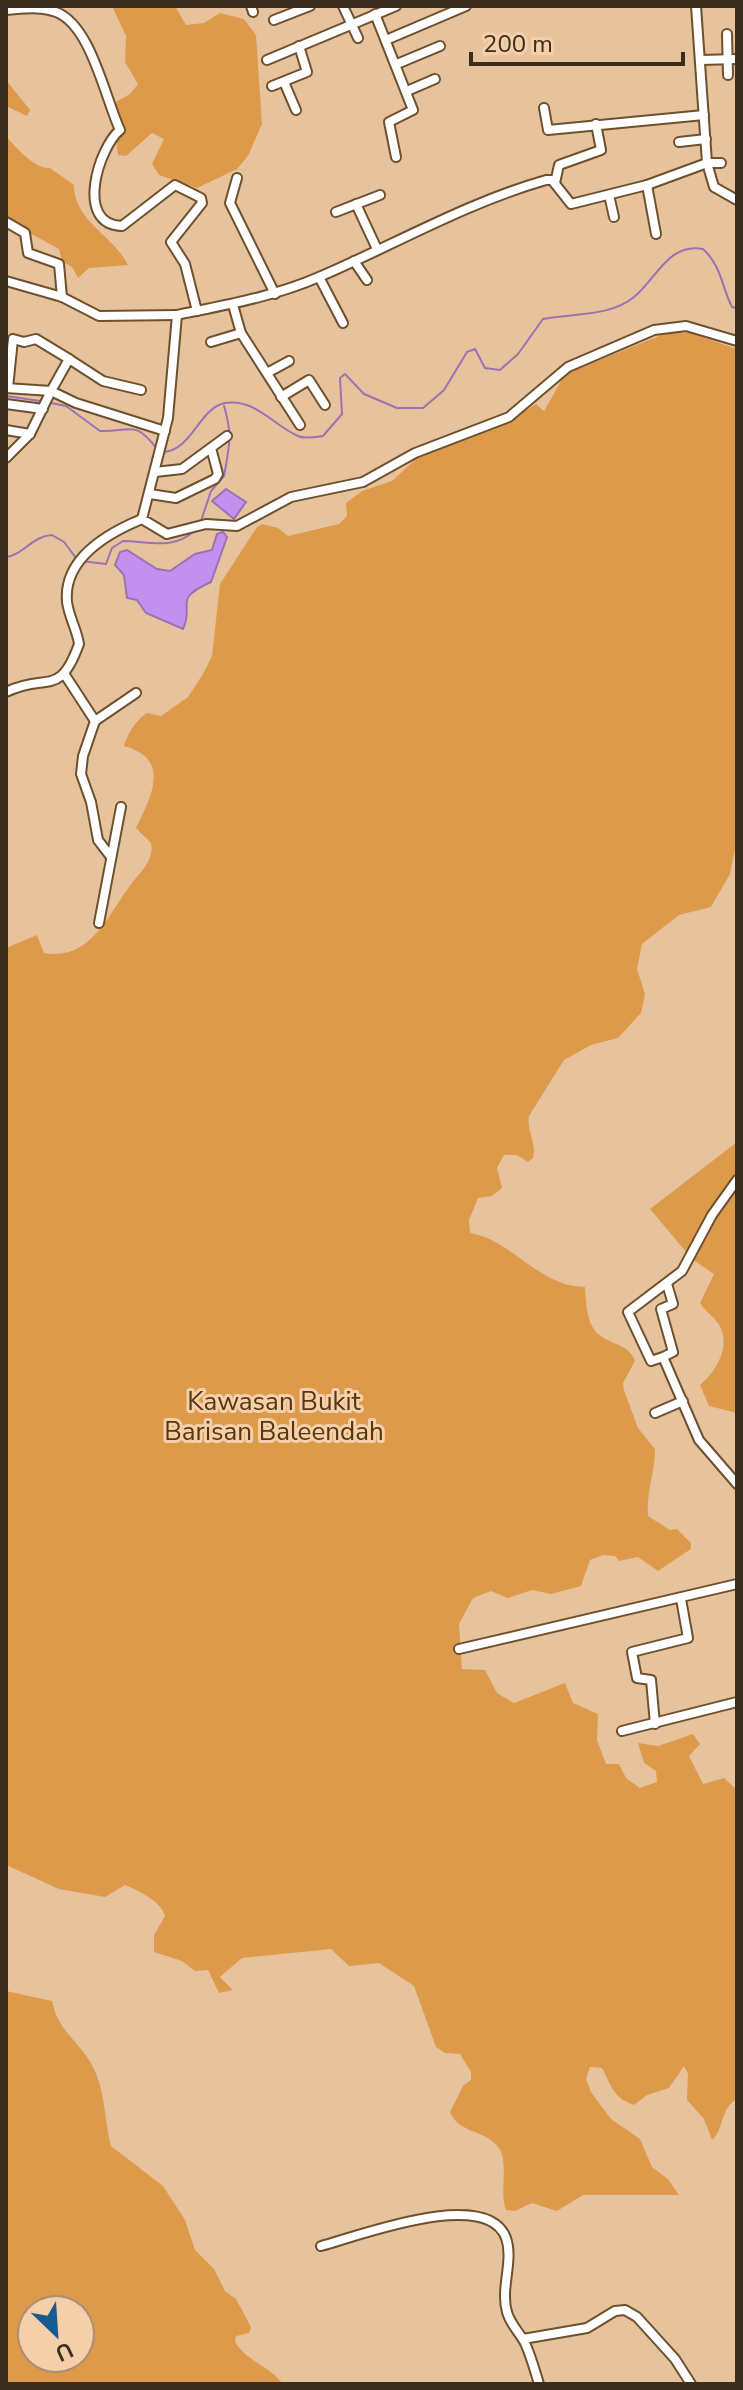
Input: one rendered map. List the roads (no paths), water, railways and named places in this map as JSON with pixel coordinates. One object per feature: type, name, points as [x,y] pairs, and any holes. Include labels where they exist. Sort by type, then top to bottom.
[{"type":"street","points":[[280,6],[279,18],[310,6]]},
{"type":"street","points":[[343,6],[358,38]]},
{"type":"street","points":[[267,60],[396,6]]},
{"type":"street","points":[[386,40],[466,6]]},
{"type":"street","points":[[696,6],[707,163],[714,187],[737,200]]},
{"type":"street","points":[[6,10],[49,10],[71,20],[98,69],[120,130],[111,137],[93,196],[95,206],[104,217],[115,226],[122,226],[175,185],[201,198],[202,203],[171,242],[185,264],[197,311]]},
{"type":"street","points":[[375,14],[413,110],[389,122],[396,157]]},
{"type":"street","points":[[328,34],[333,47]]},
{"type":"street","points":[[727,34],[732,59],[728,75]]},
{"type":"street","points":[[272,86],[308,71],[299,46]]},
{"type":"street","points":[[397,64],[440,46]]},
{"type":"street","points":[[701,60],[732,59]]},
{"type":"street","points":[[407,91],[435,79]]},
{"type":"street","points":[[284,82],[296,110]]},
{"type":"street","points":[[544,108],[548,130],[704,115]]},
{"type":"street","points":[[555,183],[559,165],[601,150],[596,124]]},
{"type":"street","points":[[679,142],[706,139]]},
{"type":"street","points":[[6,281],[62,297],[99,316],[177,315],[275,294],[354,261],[445,216],[546,180],[555,183],[571,204],[647,185],[707,163],[721,163]]},
{"type":"street","points":[[237,178],[230,203],[275,294]]},
{"type":"street","points":[[647,185],[656,234]]},
{"type":"street","points":[[336,212],[380,195]]},
{"type":"street","points":[[609,195],[614,217]]},
{"type":"street","points":[[356,204],[377,249]]},
{"type":"street","points":[[6,222],[25,233],[28,253],[59,264],[62,297]]},
{"type":"street","points":[[354,261],[367,280]]},
{"type":"street","points":[[319,277],[343,323]]},
{"type":"street","points":[[233,305],[241,333],[300,425]]},
{"type":"street","points":[[6,692],[28,684],[52,682],[65,675],[79,644],[67,604],[75,567],[81,558],[112,532],[142,519],[165,431],[177,315]]},
{"type":"street","points":[[142,519],[167,534],[206,524],[237,526],[291,497],[363,482],[415,453],[518,412],[568,367],[654,330],[686,326],[737,341]]},
{"type":"street","points":[[211,342],[241,333]]},
{"type":"street","points":[[46,402],[7,388],[13,339],[24,342],[36,339],[103,381],[141,390]]},
{"type":"street","points":[[6,458],[30,434],[69,359]]},
{"type":"street","points":[[267,373],[289,361]]},
{"type":"street","points":[[281,397],[309,380],[325,405]]},
{"type":"street","points":[[6,404],[76,403],[165,431]]},
{"type":"street","points":[[6,430],[30,434]]},
{"type":"street","points":[[155,472],[182,469],[227,436]]},
{"type":"street","points":[[150,494],[176,498],[215,479],[218,474],[211,448]]},
{"type":"street","points":[[65,675],[95,721]]},
{"type":"street","points":[[111,857],[98,840],[91,802],[81,774],[83,756],[95,721],[136,693]]},
{"type":"street","points":[[99,923],[121,807]]},
{"type":"street","points":[[667,1284],[673,1304],[661,1309],[673,1352],[651,1361],[628,1312],[682,1271],[712,1215],[737,1180]]},
{"type":"street","points":[[663,1357],[699,1440],[737,1484]]},
{"type":"street","points":[[655,1413],[683,1401]]},
{"type":"street","points":[[459,1649],[737,1584]]},
{"type":"street","points":[[655,1724],[651,1680],[637,1678],[632,1652],[688,1638],[681,1599]]},
{"type":"street","points":[[622,1731],[737,1702]]},
{"type":"street","points":[[321,2246],[416,2219],[453,2215],[487,2220],[505,2235],[506,2309],[523,2339],[539,2384]]},
{"type":"street","points":[[523,2339],[587,2328],[615,2311],[625,2310],[637,2317],[675,2359],[691,2384]]},
{"type":"waterway","points":[[163,452],[181,445],[208,413],[225,403],[255,409],[300,437],[323,436],[342,414],[340,378],[345,374],[364,394],[397,408],[423,408],[444,390],[467,352],[475,349],[485,368],[500,370],[518,354],[543,319],[614,308],[634,297],[672,256],[691,248],[703,249],[709,256],[718,269],[732,307],[737,308]]},
{"type":"waterway","points":[[6,396],[40,401]]},
{"type":"waterway","points":[[51,403],[66,406],[100,431],[137,430],[157,449]]},
{"type":"waterway","points":[[201,521],[211,491],[224,476],[229,449],[224,406]]},
{"type":"waterway","points":[[81,561],[106,564],[112,548],[123,541],[170,543],[187,537],[195,530]]},
{"type":"waterway","points":[[6,557],[39,538],[52,535],[64,542],[76,558]]},
{"type":"park label","name":"Kawasan Bukit Barisan Baleendah","points":[[274,1416]]}]
